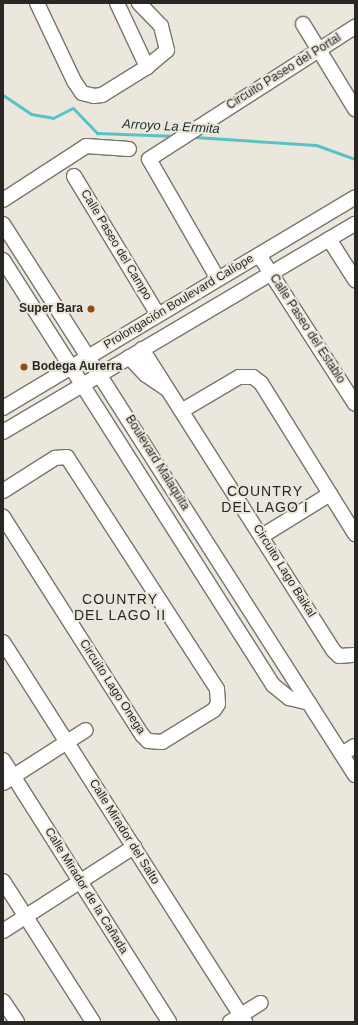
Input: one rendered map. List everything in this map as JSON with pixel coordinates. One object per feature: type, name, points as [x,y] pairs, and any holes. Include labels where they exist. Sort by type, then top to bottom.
[{"type":"street","points":[[37,3],[82,93],[102,94],[162,56],[168,43],[161,26],[139,3]]},
{"type":"street","points":[[116,3],[147,66]]},
{"type":"street","points":[[303,24],[355,109]]},
{"type":"street","name":"Circuito Paseo del Portal","points":[[218,279],[148,161],[154,154],[355,27]]},
{"type":"street","points":[[3,200],[86,146],[129,149]]},
{"type":"street","name":"Calle Paseo del Campo","points":[[74,176],[158,313]]},
{"type":"street","name":"Prolongación Boulevard Calíope","points":[[5,402],[71,367],[158,313],[355,197]]},
{"type":"street","name":"Boulevard Malaquita","points":[[3,224],[355,775]]},
{"type":"street","name":"Prolongación Boulevard Calíope","points":[[3,432],[355,224]]},
{"type":"street","points":[[329,239],[355,280]]},
{"type":"street","name":"Calle Paseo del Establo","points":[[259,254],[355,404]]},
{"type":"street","name":"Boulevard Malaquita","points":[[3,260],[83,384],[272,685],[289,698],[309,702]]},
{"type":"street","name":"Circuito Lago Baikal","points":[[142,349],[171,391],[333,650],[342,656],[355,655]]},
{"type":"street","name":"Circuito Lago Baikal","points":[[129,357],[146,375],[171,391]]},
{"type":"street","points":[[183,410],[239,377],[253,377],[261,383],[355,534]]},
{"type":"street","name":"Circuito Lago Onega","points":[[3,491],[55,458],[68,457],[217,689],[218,704],[214,710],[162,742],[148,740],[142,735],[3,517]]},
{"type":"street","points":[[262,536],[330,494]]},
{"type":"street","name":"Calle Mirador del Salto","points":[[3,642],[134,847],[239,1020]]},
{"type":"street","points":[[8,780],[86,730]]},
{"type":"street","points":[[342,754],[355,746]]},
{"type":"street","name":"Calle Mirador de la Cañada","points":[[3,760],[8,780],[79,882],[169,1022]]},
{"type":"street","points":[[3,931],[134,847]]},
{"type":"street","points":[[3,881],[92,1022]]},
{"type":"street","points":[[3,1001],[17,1022]]},
{"type":"street","points":[[239,1020],[261,1003]]},
{"type":"waterway","name":"Arroyo La Ermita","points":[[3,95],[31,114],[53,118],[73,108],[97,133],[176,136]]},
{"type":"waterway","name":"Arroyo La Ermita","points":[[194,137],[316,145],[355,159]]},
{"type":"place","name":"Super Bara","points":[[91,309]]},
{"type":"place","name":"Bodega Aurerra","points":[[24,367]]},
{"type":"district","name":"COUNTRY DEL LAGO I","points":[[265,500]]},
{"type":"district","name":"COUNTRY DEL LAGO II","points":[[120,608]]}]
